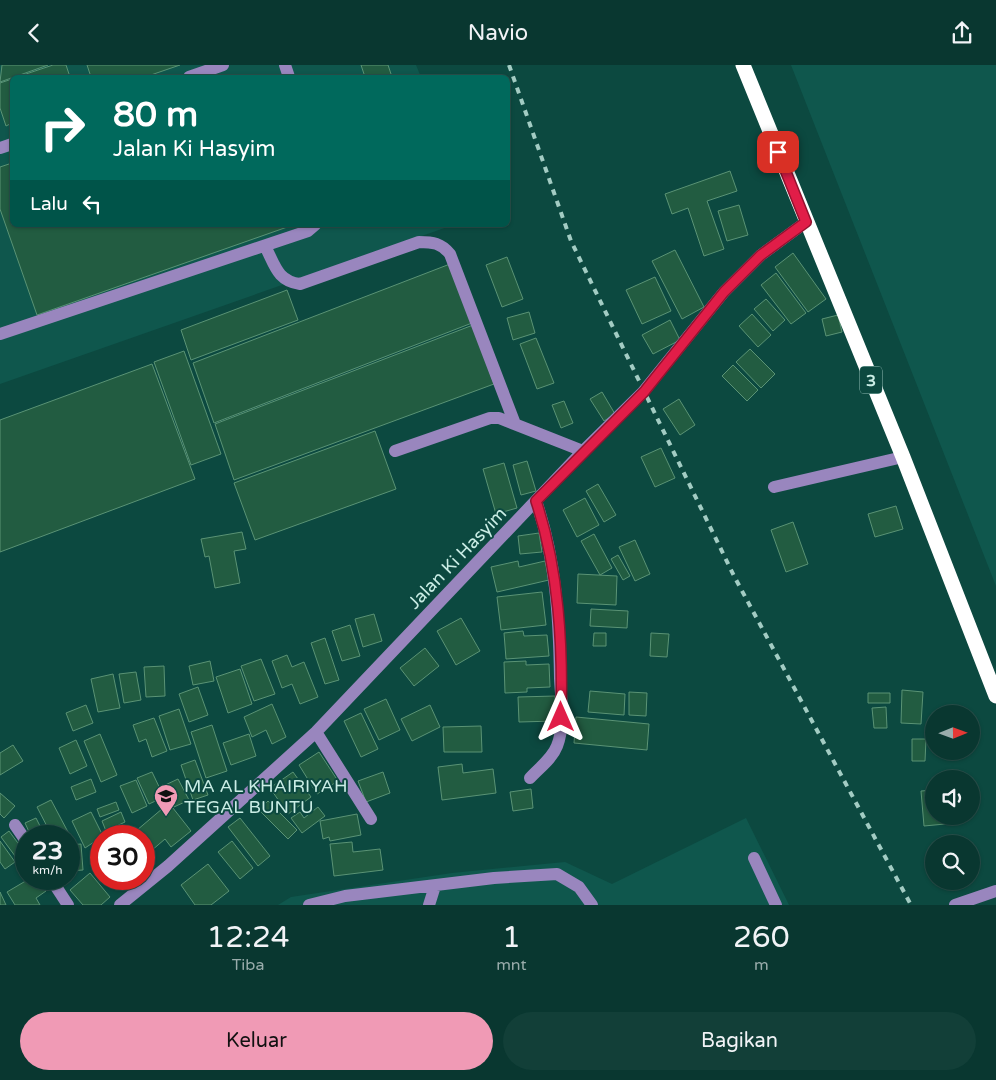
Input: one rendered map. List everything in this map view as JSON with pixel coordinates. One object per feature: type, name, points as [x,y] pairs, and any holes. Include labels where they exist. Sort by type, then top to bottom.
[{"type":"highway","name":"3","points":[[742,65],[902,457],[996,696]]},
{"type":"street","points":[[195,75],[223,65]]},
{"type":"street","name":"Jalan Ki Hasyim","points":[[120,905],[174,860],[316,732],[583,451],[644,392],[724,292],[761,255],[806,222]]},
{"type":"street","points":[[0,334],[308,231],[313,227]]},
{"type":"street","points":[[265,245],[282,278],[289,283],[300,284],[419,242],[434,242],[444,247],[450,254],[515,424]]},
{"type":"street","points":[[395,451],[490,418],[499,417],[583,451]]},
{"type":"street","points":[[774,487],[902,457]]},
{"type":"street","points":[[530,778],[548,760],[557,747],[560,733],[561,702],[558,615],[554,574],[545,527],[536,501]]},
{"type":"street","points":[[316,732],[371,819]]},
{"type":"street","points":[[754,858],[776,905]]},
{"type":"street","points":[[309,905],[345,896],[494,878],[558,874],[579,887],[592,905]]},
{"type":"street","points":[[429,905],[435,886]]},
{"type":"street","points":[[58,890],[68,905]]},
{"type":"street","points":[[955,905],[996,891]]},
{"type":"shaded area","points":[[0,65],[416,65],[420,75],[10,75],[10,227],[447,227],[0,384]]},
{"type":"shaded area","points":[[791,65],[996,65],[996,586]]},
{"type":"shaded area","points":[[746,818],[789,905],[278,905],[291,897],[452,873],[565,862],[612,884]]},
{"type":"building","points":[[2,65],[48,65],[20,75],[10,75],[10,78],[0,82]]},
{"type":"building","points":[[53,65],[66,65],[69,75],[23,75]]},
{"type":"building","points":[[87,65],[180,65],[151,75],[90,75]]},
{"type":"building","points":[[361,65],[388,65],[391,75],[364,75]]},
{"type":"building","points":[[10,80],[10,124],[6,126],[0,108],[0,83]]},
{"type":"building","points":[[10,164],[10,227],[287,227],[37,315],[0,209],[0,167]]},
{"type":"building","points":[[730,171],[737,191],[707,201],[724,249],[704,256],[688,208],[672,214],[665,194]]},
{"type":"building","points":[[739,205],[748,235],[727,241],[718,211]]},
{"type":"building","points":[[675,250],[704,307],[682,319],[652,261]]},
{"type":"building","points":[[793,253],[826,299],[808,312],[775,267]]},
{"type":"building","points":[[507,257],[523,299],[502,307],[486,265]]},
{"type":"building","points":[[450,264],[472,323],[214,423],[193,363]]},
{"type":"building","points":[[776,273],[806,313],[791,324],[761,285]]},
{"type":"building","points":[[655,277],[671,311],[642,324],[626,290]]},
{"type":"building","points":[[287,290],[298,320],[191,360],[181,330]]},
{"type":"building","points":[[766,299],[785,320],[773,331],[754,309]]},
{"type":"building","points":[[529,312],[535,333],[513,340],[507,318]]},
{"type":"building","points":[[752,314],[771,335],[758,347],[739,326]]},
{"type":"building","points":[[838,315],[842,332],[826,336],[822,319]]},
{"type":"building","points":[[670,320],[680,340],[653,354],[642,335]]},
{"type":"building","points":[[473,325],[494,384],[234,480],[215,424]]},
{"type":"building","points":[[536,338],[554,383],[537,389],[520,344]]},
{"type":"building","points":[[750,349],[775,374],[761,388],[736,362]]},
{"type":"building","points":[[184,351],[221,454],[191,465],[154,362]]},
{"type":"building","points":[[152,364],[195,479],[0,552],[0,420]]},
{"type":"building","points":[[733,365],[758,390],[747,401],[722,376]]},
{"type":"building","points":[[602,392],[615,414],[604,421],[590,399]]},
{"type":"building","points":[[679,399],[695,425],[680,435],[663,409]]},
{"type":"building","points":[[564,401],[573,423],[561,428],[552,405]]},
{"type":"building","points":[[375,431],[396,489],[255,540],[234,483]]},
{"type":"building","points":[[661,448],[675,478],[655,487],[641,457]]},
{"type":"building","points":[[527,461],[536,491],[521,495],[513,465]]},
{"type":"building","points":[[504,463],[517,508],[496,514],[483,469]]},
{"type":"building","points":[[598,484],[616,515],[604,522],[586,491]]},
{"type":"building","points":[[585,498],[599,525],[577,537],[563,510]]},
{"type":"building","points":[[896,506],[903,529],[875,537],[868,514]]},
{"type":"building","points":[[793,522],[808,564],[786,572],[771,530]]},
{"type":"building","points":[[242,532],[246,549],[234,551],[240,583],[215,588],[209,556],[205,557],[201,539]]},
{"type":"building","points":[[539,533],[542,552],[520,554],[518,536]]},
{"type":"building","points":[[594,534],[612,568],[600,575],[581,541]]},
{"type":"building","points":[[635,540],[650,574],[635,581],[619,547]]},
{"type":"building","points":[[618,555],[630,576],[623,580],[611,559]]},
{"type":"building","points":[[518,561],[519,567],[545,561],[549,580],[497,592],[491,567]]},
{"type":"building","points":[[578,574],[617,576],[616,605],[577,603]]},
{"type":"building","points":[[542,592],[546,625],[501,630],[497,597]]},
{"type":"building","points":[[591,609],[628,611],[627,628],[590,626]]},
{"type":"building","points":[[374,614],[382,641],[363,647],[355,619]]},
{"type":"building","points":[[461,618],[480,651],[456,665],[437,631]]},
{"type":"building","points":[[350,625],[360,656],[342,661],[332,631]]},
{"type":"building","points":[[523,631],[524,636],[547,635],[549,656],[506,659],[504,633]]},
{"type":"building","points":[[594,633],[606,633],[606,646],[593,646]]},
{"type":"building","points":[[651,633],[669,634],[667,657],[650,656]]},
{"type":"building","points":[[325,638],[339,680],[325,684],[311,643]]},
{"type":"building","points":[[425,648],[439,666],[414,686],[400,668]]},
{"type":"building","points":[[287,655],[292,667],[304,662],[318,697],[300,704],[292,684],[282,688],[272,661]]},
{"type":"building","points":[[261,659],[275,694],[254,701],[241,666]]},
{"type":"building","points":[[210,661],[214,681],[193,685],[189,666]]},
{"type":"building","points":[[526,661],[526,665],[549,664],[550,687],[527,688],[527,692],[505,693],[504,662]]},
{"type":"building","points":[[164,666],[165,696],[146,697],[144,667]]},
{"type":"building","points":[[240,669],[252,704],[228,713],[216,677]]},
{"type":"building","points":[[136,672],[141,700],[124,703],[119,674]]},
{"type":"building","points":[[113,674],[120,708],[98,712],[91,679]]},
{"type":"building","points":[[198,687],[208,715],[189,722],[179,694]]},
{"type":"building","points":[[902,690],[923,692],[921,724],[901,723]]},
{"type":"building","points":[[590,691],[625,694],[624,715],[588,712]]},
{"type":"building","points":[[629,692],[647,693],[646,716],[629,715]]},
{"type":"building","points":[[868,693],[890,693],[890,703],[868,703]]},
{"type":"building","points":[[555,696],[556,721],[519,722],[518,697]]},
{"type":"building","points":[[386,699],[400,730],[379,740],[364,709]]},
{"type":"building","points":[[272,704],[286,737],[272,744],[266,730],[252,737],[244,717]]},
{"type":"building","points":[[86,705],[93,723],[73,731],[66,713]]},
{"type":"building","points":[[430,705],[440,727],[412,741],[401,719]]},
{"type":"building","points":[[886,707],[887,728],[874,728],[872,708]]},
{"type":"building","points":[[179,709],[191,744],[170,750],[159,716]]},
{"type":"building","points":[[361,713],[378,749],[361,757],[344,721]]},
{"type":"building","points":[[576,717],[649,724],[647,750],[574,743]]},
{"type":"building","points":[[154,718],[167,751],[152,757],[146,739],[139,742],[133,725]]},
{"type":"building","points":[[212,725],[227,771],[206,778],[191,732]]},
{"type":"building","points":[[481,726],[482,752],[444,752],[443,727]]},
{"type":"building","points":[[100,734],[117,775],[101,782],[84,741]]},
{"type":"building","points":[[249,734],[256,756],[231,765],[223,743]]},
{"type":"building","points":[[912,739],[925,739],[925,761],[912,761]]},
{"type":"building","points":[[76,740],[87,766],[70,774],[59,748]]},
{"type":"building","points":[[13,745],[23,761],[0,775],[0,753]]},
{"type":"building","points":[[319,752],[338,781],[317,794],[299,765]]},
{"type":"building","points":[[195,760],[208,795],[193,800],[181,765]]},
{"type":"building","points":[[462,764],[463,773],[493,769],[496,793],[442,800],[438,767]]},
{"type":"building","points":[[152,772],[164,797],[149,804],[137,778]]},
{"type":"building","points":[[293,772],[311,797],[288,814],[270,788]]},
{"type":"building","points":[[383,772],[390,793],[366,802],[358,781]]},
{"type":"building","points":[[91,779],[96,792],[76,800],[71,787]]},
{"type":"building","points":[[178,779],[189,800],[174,807],[163,786]]},
{"type":"building","points":[[136,780],[147,806],[132,813],[120,786]]},
{"type":"building","points":[[531,789],[533,808],[513,811],[510,792]]},
{"type":"building","points":[[921,791],[925,791],[925,825],[934,825],[924,826]]},
{"type":"building","points":[[0,793],[15,806],[4,818],[0,814]]},
{"type":"building","points":[[51,800],[64,825],[46,825],[37,807]]},
{"type":"building","points":[[268,801],[297,830],[288,839],[259,810]]},
{"type":"building","points":[[116,802],[119,810],[100,817],[97,809]]},
{"type":"building","name":"MA AL KHAIRIYAH TEGAL BUNTU","points":[[169,803],[191,831],[171,847],[165,839],[155,848],[155,825],[143,825]]},
{"type":"building","points":[[318,807],[325,816],[302,833],[291,818],[300,812],[304,818]]},
{"type":"building","points":[[91,812],[98,825],[90,825],[90,845],[85,848],[80,838],[80,825],[74,825],[72,821]]},
{"type":"building","points":[[121,812],[125,822],[119,825],[104,825],[102,821]]},
{"type":"building","points":[[357,814],[361,835],[330,841],[329,837],[323,839],[320,821]]},
{"type":"building","points":[[36,818],[40,825],[26,825],[25,823]]},
{"type":"building","points":[[240,818],[270,856],[258,866],[228,827]]},
{"type":"building","points":[[9,831],[15,839],[15,856],[1,837]]},
{"type":"building","points":[[0,841],[15,862],[5,869],[0,862]]},
{"type":"building","points":[[232,841],[253,868],[240,879],[218,852]]},
{"type":"building","points":[[352,842],[353,852],[380,849],[383,870],[334,876],[330,844]]},
{"type":"building","points":[[80,844],[83,870],[80,870]]},
{"type":"building","points":[[208,864],[229,891],[211,905],[195,905],[181,885]]},
{"type":"building","points":[[90,873],[90,890],[104,890],[110,897],[101,905],[83,905],[70,890],[80,890],[80,882]]},
{"type":"building","points":[[15,887],[15,890],[46,891],[36,898],[40,905],[15,905],[7,892]]},
{"type":"building","points":[[0,892],[6,905],[0,905]]},
{"type":"railway","points":[[509,65],[571,241],[734,576],[911,905]]},
{"type":"place","name":"MA AL KHAIRIYAH TEGAL BUNTU","points":[[166,817]]},
{"type":"route","points":[[561,717],[558,615],[554,574],[545,527],[536,501],[583,451],[644,392],[724,292],[761,255],[806,222],[778,152]]}]
